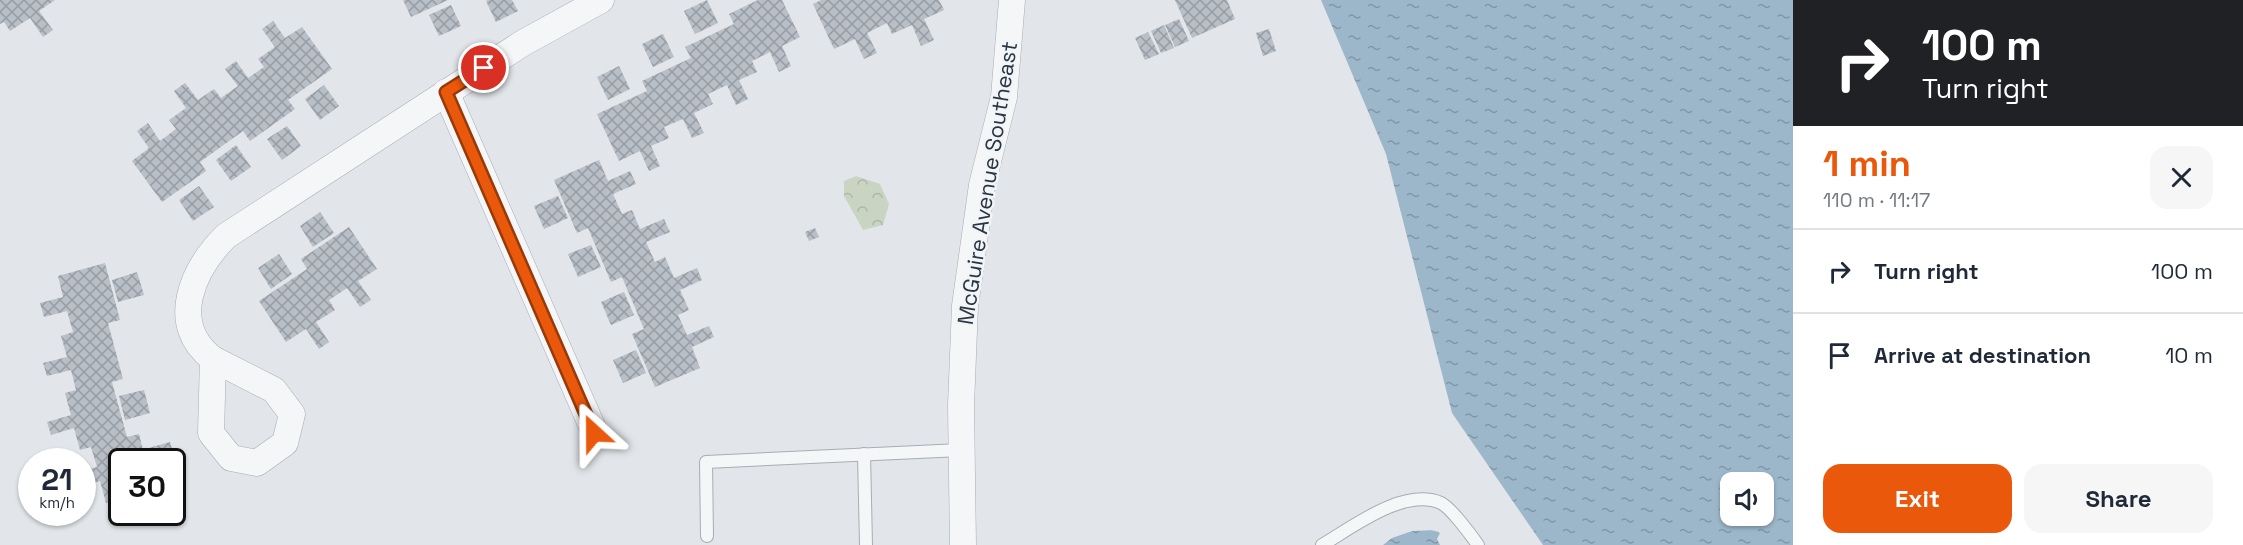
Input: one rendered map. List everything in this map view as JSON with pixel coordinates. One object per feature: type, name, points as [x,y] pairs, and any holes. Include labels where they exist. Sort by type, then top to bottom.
[{"type":"street","points":[[213,359],[201,350],[192,333],[189,308],[196,276],[206,258],[234,229],[446,92],[552,26],[601,0]]},
{"type":"street","name":"McGuire Avenue Southeast","points":[[963,545],[961,450],[963,348],[969,270],[982,185],[1004,97],[1012,0]]},
{"type":"street","points":[[446,92],[594,433]]},
{"type":"lane","points":[[708,536],[706,462],[961,450]]},
{"type":"lane","points":[[864,454],[866,545]]},
{"type":"lane","points":[[1322,545],[1384,508],[1411,499],[1441,504],[1467,530],[1478,545]]},
{"type":"green space","points":[[856,176],[880,184],[889,204],[883,225],[863,230],[844,196],[844,181]]},
{"type":"water","points":[[1321,0],[1793,0],[1793,545],[1543,545],[1452,413],[1386,154]]},
{"type":"water","points":[[1406,524],[1439,532],[1448,545],[1365,545]]},
{"type":"pier","points":[[1407,521],[1440,529],[1451,545],[1440,545],[1437,539],[1440,533],[1436,530],[1412,531],[1392,538],[1383,545],[1362,545],[1369,538]]},
{"type":"building","points":[[0,0],[55,0],[39,11],[53,30],[43,37],[30,18],[10,31],[4,22],[0,24]]},
{"type":"building","points":[[403,0],[448,0],[411,17]]},
{"type":"building","points":[[512,0],[518,11],[496,22],[486,1]]},
{"type":"building","points":[[707,0],[718,23],[695,34],[684,11]]},
{"type":"building","points":[[758,0],[782,0],[800,37],[782,46],[791,66],[779,72],[770,52],[752,61],[757,72],[739,80],[748,99],[736,105],[727,85],[708,94],[713,104],[694,113],[704,133],[692,138],[683,119],[664,127],[669,138],[651,146],[660,166],[649,171],[640,151],[619,161],[597,114],[647,91],[642,81],[691,58],[685,47],[734,24],[729,14]]},
{"type":"building","points":[[821,0],[939,0],[944,10],[924,19],[934,40],[921,46],[912,25],[892,34],[887,23],[867,33],[877,53],[864,59],[855,39],[834,49],[813,4]]},
{"type":"building","points":[[1175,0],[1227,0],[1235,19],[1192,38]]},
{"type":"building","points":[[451,5],[461,26],[439,36],[429,15]]},
{"type":"building","points":[[1179,19],[1189,41],[1175,47],[1165,25]]},
{"type":"building","points":[[273,21],[285,38],[302,27],[332,69],[288,100],[295,109],[250,141],[243,131],[200,162],[206,171],[162,202],[132,161],[149,148],[137,131],[148,123],[160,141],[176,129],[169,120],[186,108],[174,91],[185,83],[198,100],[214,89],[221,98],[238,86],[225,69],[236,61],[248,78],[264,67],[258,59],[275,47],[262,29]]},
{"type":"building","points":[[1164,25],[1174,48],[1161,53],[1151,31]]},
{"type":"building","points":[[1269,29],[1276,51],[1263,56],[1256,33]]},
{"type":"building","points":[[1148,32],[1159,54],[1145,60],[1135,38]]},
{"type":"building","points":[[663,34],[674,57],[653,67],[642,44]]},
{"type":"building","points":[[619,66],[630,89],[608,100],[597,77]]},
{"type":"building","points":[[324,85],[339,106],[320,120],[305,99]]},
{"type":"building","points":[[287,126],[301,146],[282,160],[267,139]]},
{"type":"building","points":[[236,145],[251,167],[231,181],[216,160]]},
{"type":"building","points":[[599,160],[608,181],[630,171],[636,184],[613,194],[622,214],[632,210],[640,229],[664,219],[670,232],[646,242],[655,262],[665,257],[674,278],[697,268],[702,280],[680,290],[689,310],[678,315],[687,335],[709,326],[714,337],[692,347],[700,368],[655,387],[632,334],[644,329],[622,277],[611,282],[588,228],[577,233],[554,180]]},
{"type":"building","points":[[199,186],[214,207],[193,221],[179,200]]},
{"type":"building","points":[[558,196],[568,218],[544,229],[534,206]]},
{"type":"building","points":[[320,212],[334,233],[313,247],[300,226]]},
{"type":"building","points":[[349,227],[377,269],[358,281],[371,300],[360,307],[347,288],[329,300],[335,310],[316,322],[329,342],[319,349],[306,329],[286,342],[259,301],[307,269],[301,259]]},
{"type":"building","points":[[815,228],[819,237],[809,241],[805,232]]},
{"type":"building","points":[[591,245],[601,267],[578,277],[568,254]]},
{"type":"building","points":[[279,254],[292,274],[271,289],[258,268]]},
{"type":"building","points":[[105,263],[120,320],[108,323],[123,379],[112,382],[127,437],[139,434],[142,448],[108,448],[108,502],[106,503],[100,481],[96,482],[96,448],[79,448],[74,428],[51,435],[47,422],[71,415],[65,393],[76,390],[71,370],[47,376],[43,363],[67,357],[61,336],[73,332],[67,311],[44,317],[40,303],[63,297],[58,276]]},
{"type":"building","points":[[137,272],[144,295],[118,302],[112,280]]},
{"type":"building","points":[[624,292],[634,315],[611,325],[601,302]]},
{"type":"building","points":[[636,350],[646,373],[623,383],[613,360]]},
{"type":"building","points":[[144,390],[150,413],[125,420],[119,396]]},
{"type":"building","points":[[170,442],[172,448],[149,448]]},
{"type":"route","points":[[484,68],[446,92],[594,433]]}]
